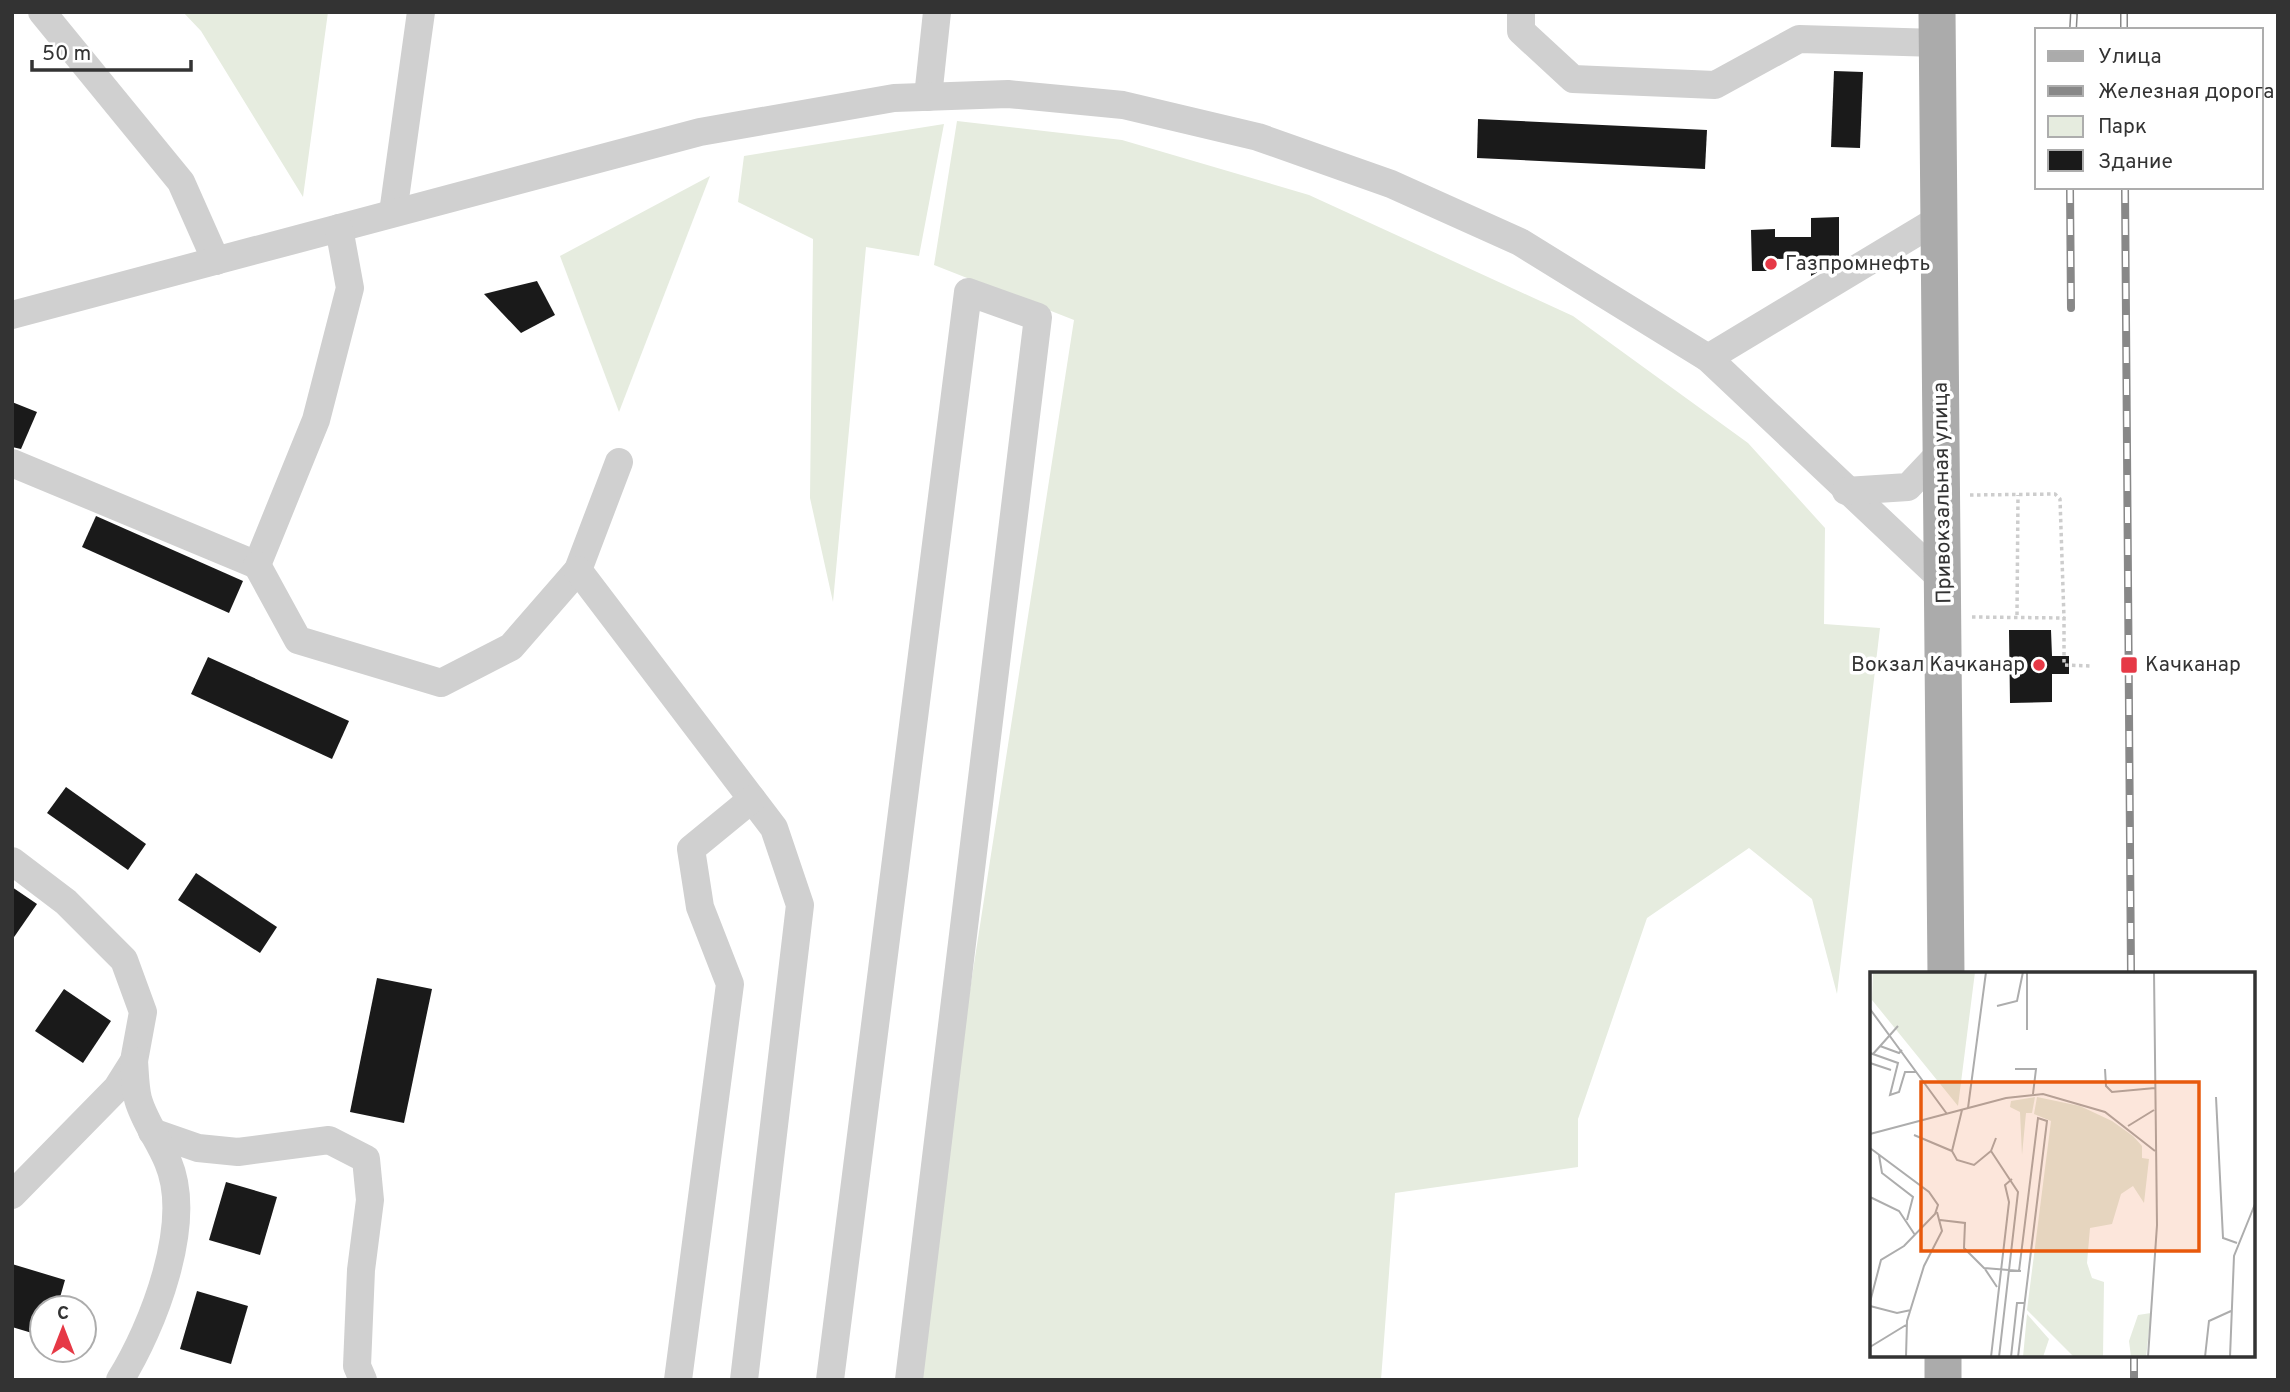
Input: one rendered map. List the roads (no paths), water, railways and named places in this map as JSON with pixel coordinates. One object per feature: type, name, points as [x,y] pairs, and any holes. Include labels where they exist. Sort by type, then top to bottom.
[{"type":"main road","name":"Привокзальная улица","points":[[1937,28],[1946,972]]},
{"type":"main road","points":[[1943,1357],[1943,1380]]},
{"type":"street","points":[[42,12],[181,182],[216,261]]},
{"type":"street","points":[[393,213],[421,12]]},
{"type":"street","points":[[928,97],[937,12]]},
{"type":"street","points":[[1521,12],[1521,31],[1573,79],[1715,85],[1799,39],[1937,28]]},
{"type":"street","points":[[12,315],[700,132],[894,98],[1008,94],[1123,105],[1258,137],[1391,184],[1520,242],[1708,358],[1943,580]]},
{"type":"street","points":[[1708,358],[1939,219]]},
{"type":"street","points":[[257,565],[316,420],[350,288],[339,228]]},
{"type":"street","points":[[830,1380],[968,292],[1038,317],[909,1380]]},
{"type":"street","points":[[1846,491],[1908,487],[1942,451]]},
{"type":"street","points":[[12,463],[257,565],[298,639],[441,683],[511,647],[578,570],[619,462]]},
{"type":"street","points":[[578,570],[774,828],[800,905],[744,1380]]},
{"type":"street","points":[[678,1380],[730,984],[700,908],[691,849],[752,799]]},
{"type":"street","points":[[12,861],[66,902],[124,960],[143,1012],[134,1061],[138,1099],[169,1162],[176,1194],[176,1221],[159,1299],[142,1345],[120,1380]]},
{"type":"street","points":[[12,1195],[117,1088],[134,1061]]},
{"type":"street","points":[[152,1132],[198,1147],[238,1152],[329,1140],[366,1159],[370,1200],[360,1270],[357,1366],[363,1380]]},
{"type":"railway","points":[[2073,28],[2074,12]]},
{"type":"railway","points":[[2124,12],[2124,28]]},
{"type":"railway","points":[[2070,189],[2071,308]]},
{"type":"railway","points":[[2125,189],[2131,972]]},
{"type":"railway","points":[[2134,1357],[2134,1380]]},
{"type":"place","name":"Газпромнефть","points":[[1771,264]]},
{"type":"place","name":"Вокзал Качканар","points":[[2039,665]]},
{"type":"place","name":"Качканар","points":[[2129,665]]}]
